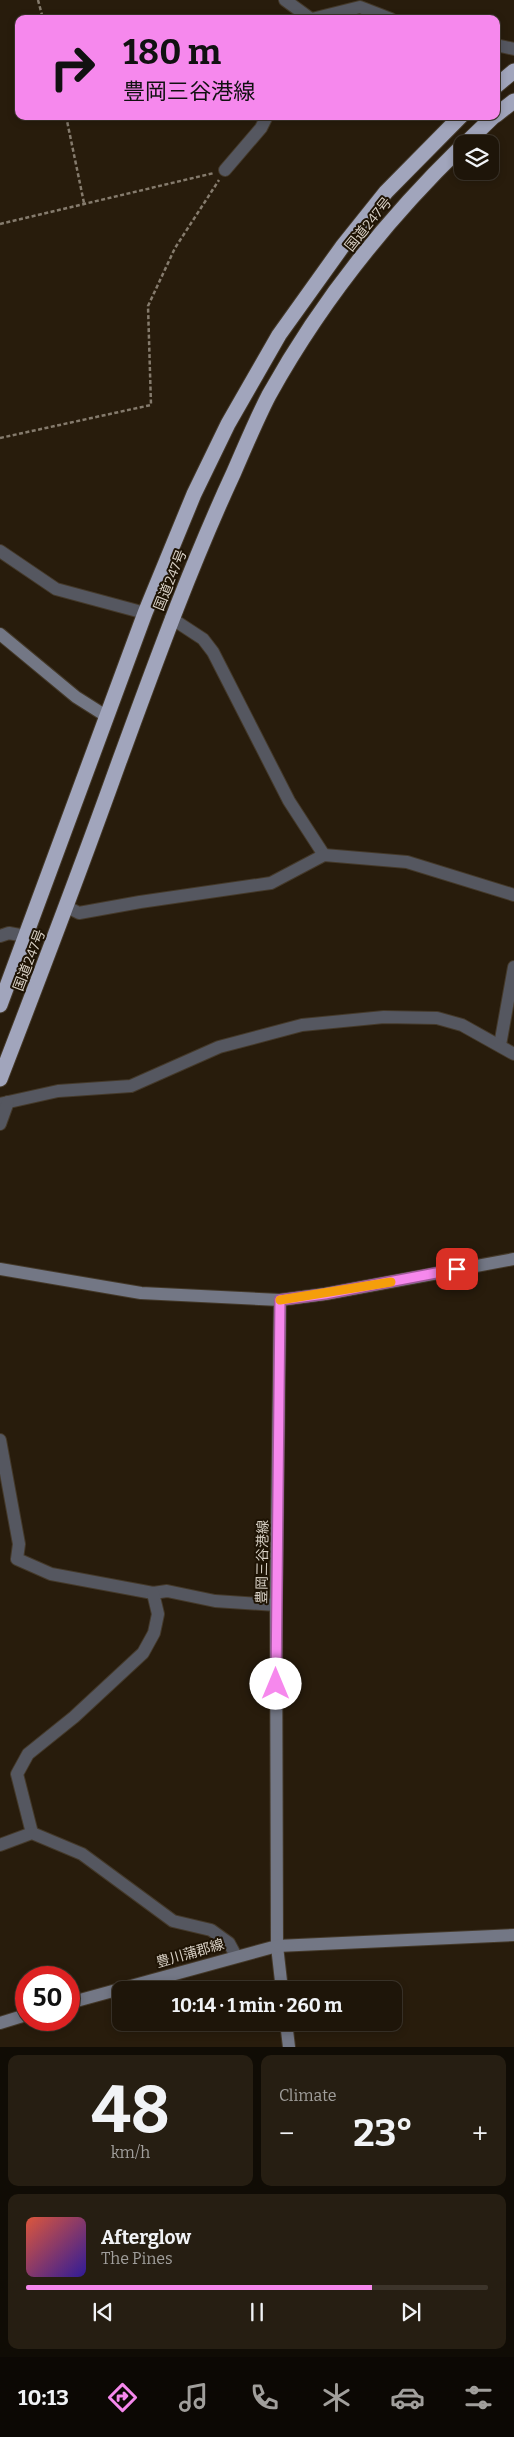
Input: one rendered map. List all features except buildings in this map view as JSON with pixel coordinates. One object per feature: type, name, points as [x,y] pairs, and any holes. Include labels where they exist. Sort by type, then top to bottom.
[{"type":"highway","points":[[500,83],[514,71]]},
{"type":"highway","name":"国道247号","points":[[500,112],[514,101]]},
{"type":"highway","name":"国道247号","points":[[0,1005],[145,613],[194,494],[224,432],[279,335],[342,247],[386,192],[457,120]]},
{"type":"highway","name":"国道247号","points":[[475,135],[491,120]]},
{"type":"highway","name":"国道247号","points":[[0,1078],[67,906],[171,618],[215,512],[268,397],[320,312],[399,212],[430,177],[454,154]]},
{"type":"main road","points":[[0,634],[76,696],[106,716]]},
{"type":"main road","points":[[0,1269],[141,1293],[280,1300],[325,1294],[514,1259]]},
{"type":"main road","name":"豊岡三谷港線","points":[[276,1946],[276,1605],[280,1300]]},
{"type":"main road","name":"豊川蒲郡線","points":[[80,2000],[276,1946],[514,1935]]},
{"type":"main road","points":[[276,1946],[281,1981]]},
{"type":"main road","points":[[0,2023],[15,2018]]},
{"type":"main road","points":[[287,2031],[289,2047]]},
{"type":"street","points":[[285,0],[306,15]]},
{"type":"street","points":[[327,15],[360,7],[381,15]]},
{"type":"street","points":[[500,46],[514,49]]},
{"type":"street","points":[[225,170],[261,128],[265,120]]},
{"type":"street","points":[[0,552],[56,589],[145,613]]},
{"type":"street","points":[[171,618],[203,639],[213,652],[289,801],[324,855]]},
{"type":"street","points":[[67,906],[79,913],[271,883],[324,855],[407,862],[514,895]]},
{"type":"street","points":[[0,936],[9,933],[25,936]]},
{"type":"street","points":[[500,1045],[514,967]]},
{"type":"street","points":[[0,1124],[4,1103],[58,1091],[131,1086],[220,1047],[302,1025],[384,1017],[437,1018],[462,1025],[514,1054]]},
{"type":"street","points":[[0,1440],[19,1544],[17,1559],[51,1574],[153,1593],[167,1591],[215,1601],[276,1605]]},
{"type":"street","points":[[32,1833],[17,1774],[28,1754],[74,1716],[143,1653],[154,1634],[158,1614],[153,1593]]},
{"type":"street","points":[[0,1845],[32,1833],[82,1854],[173,1921],[211,1930],[229,1943],[236,1956]]},
{"type":"path","points":[[38,0],[42,15]]},
{"type":"path","points":[[67,120],[84,203]]},
{"type":"path","points":[[0,224],[225,170]]},
{"type":"path","points":[[0,438],[151,405],[148,306],[175,248],[225,170]]},
{"type":"slow traffic","points":[[280,1300],[391,1282]]},
{"type":"route","points":[[276,1684],[280,1300],[325,1294],[457,1269]]}]
